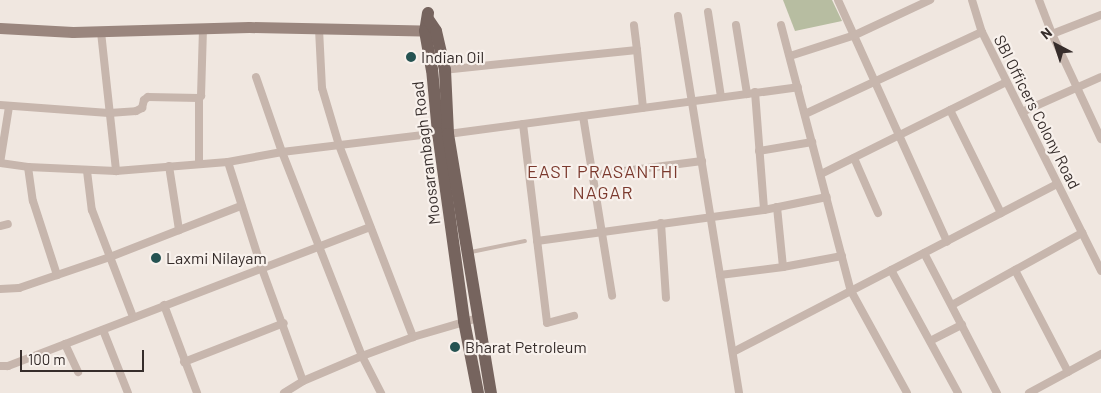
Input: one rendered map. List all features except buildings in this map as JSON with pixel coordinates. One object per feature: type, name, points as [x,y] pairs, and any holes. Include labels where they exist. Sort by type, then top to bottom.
[{"type":"main road","name":"Moosarambagh Road","points":[[429,23],[438,69],[443,133],[464,320],[478,393]]},
{"type":"main road","name":"Moosarambagh Road","points":[[443,133],[467,252],[491,393]]},
{"type":"street","points":[[838,0],[947,241]]},
{"type":"street","points":[[790,56],[854,36],[930,0]]},
{"type":"street","points":[[972,0],[982,32]]},
{"type":"street","points":[[1039,0],[1076,88],[1101,139]]},
{"type":"street","points":[[708,12],[721,97]]},
{"type":"street","points":[[1052,34],[1101,15]]},
{"type":"street","points":[[678,16],[739,393]]},
{"type":"street","points":[[0,28],[101,32],[203,28],[320,29],[429,23]]},
{"type":"street","points":[[634,25],[642,108]]},
{"type":"street","points":[[736,25],[747,94]]},
{"type":"street","points":[[781,25],[851,290],[907,393]]},
{"type":"street","points":[[199,163],[199,98],[201,96],[203,28]]},
{"type":"street","points":[[320,29],[322,88],[339,145],[413,337]]},
{"type":"street","points":[[101,32],[116,171]]},
{"type":"street","name":"SBI Officers Colony Road","points":[[804,114],[982,32],[1101,271]]},
{"type":"street","points":[[438,69],[637,50]]},
{"type":"street","points":[[256,77],[282,152],[362,356],[381,393]]},
{"type":"street","points":[[1022,112],[1101,77]]},
{"type":"street","points":[[820,174],[1006,82]]},
{"type":"street","points":[[9,106],[0,163],[28,167],[116,171],[228,162],[282,152],[523,124],[798,87]]},
{"type":"street","points":[[756,92],[764,210]]},
{"type":"street","points":[[0,105],[109,113],[136,111],[142,108],[144,100],[148,98],[199,98]]},
{"type":"street","points":[[950,110],[1000,213]]},
{"type":"street","points":[[583,116],[612,296]]},
{"type":"street","points":[[523,124],[547,323],[574,316]]},
{"type":"street","points":[[759,151],[812,142]]},
{"type":"street","points":[[854,158],[878,213]]},
{"type":"street","points":[[593,175],[702,161]]},
{"type":"street","points":[[228,162],[262,269],[284,323],[303,381]]},
{"type":"street","points":[[169,166],[179,230]]},
{"type":"street","points":[[28,167],[33,201],[57,275]]},
{"type":"street","points":[[87,170],[92,210],[133,317]]},
{"type":"street","points":[[733,352],[1057,184]]},
{"type":"street","points":[[536,241],[764,210],[826,198]]},
{"type":"street","points":[[0,289],[19,288],[110,257],[241,206]]},
{"type":"street","points":[[777,207],[783,267]]},
{"type":"street","points":[[661,223],[666,298]]},
{"type":"street","points":[[0,366],[8,366],[370,227]]},
{"type":"street","points":[[952,305],[1082,234]]},
{"type":"street","points":[[924,253],[997,393]]},
{"type":"street","points":[[720,274],[783,267],[842,256]]},
{"type":"street","points":[[891,270],[958,393]]},
{"type":"street","points":[[1015,270],[1068,372]]},
{"type":"street","points":[[164,305],[197,393]]},
{"type":"street","points":[[284,393],[303,381],[362,356],[464,320],[478,318]]},
{"type":"street","points":[[184,362],[284,323]]},
{"type":"street","points":[[930,341],[962,325]]},
{"type":"street","points":[[103,330],[128,393]]},
{"type":"street","points":[[65,344],[78,372]]},
{"type":"street","points":[[1030,393],[1101,354]]},
{"type":"lane","points":[[467,252],[525,241]]},
{"type":"green space","points":[[783,0],[832,0],[842,21],[795,31]]},
{"type":"place","name":"Indian Oil","points":[[411,57]]},
{"type":"place","name":"Laxmi Nilayam","points":[[156,258]]},
{"type":"place","name":"Bharat Petroleum","points":[[455,347]]},
{"type":"district","name":"EAST PRASANTHI NAGAR","points":[[603,182]]}]
